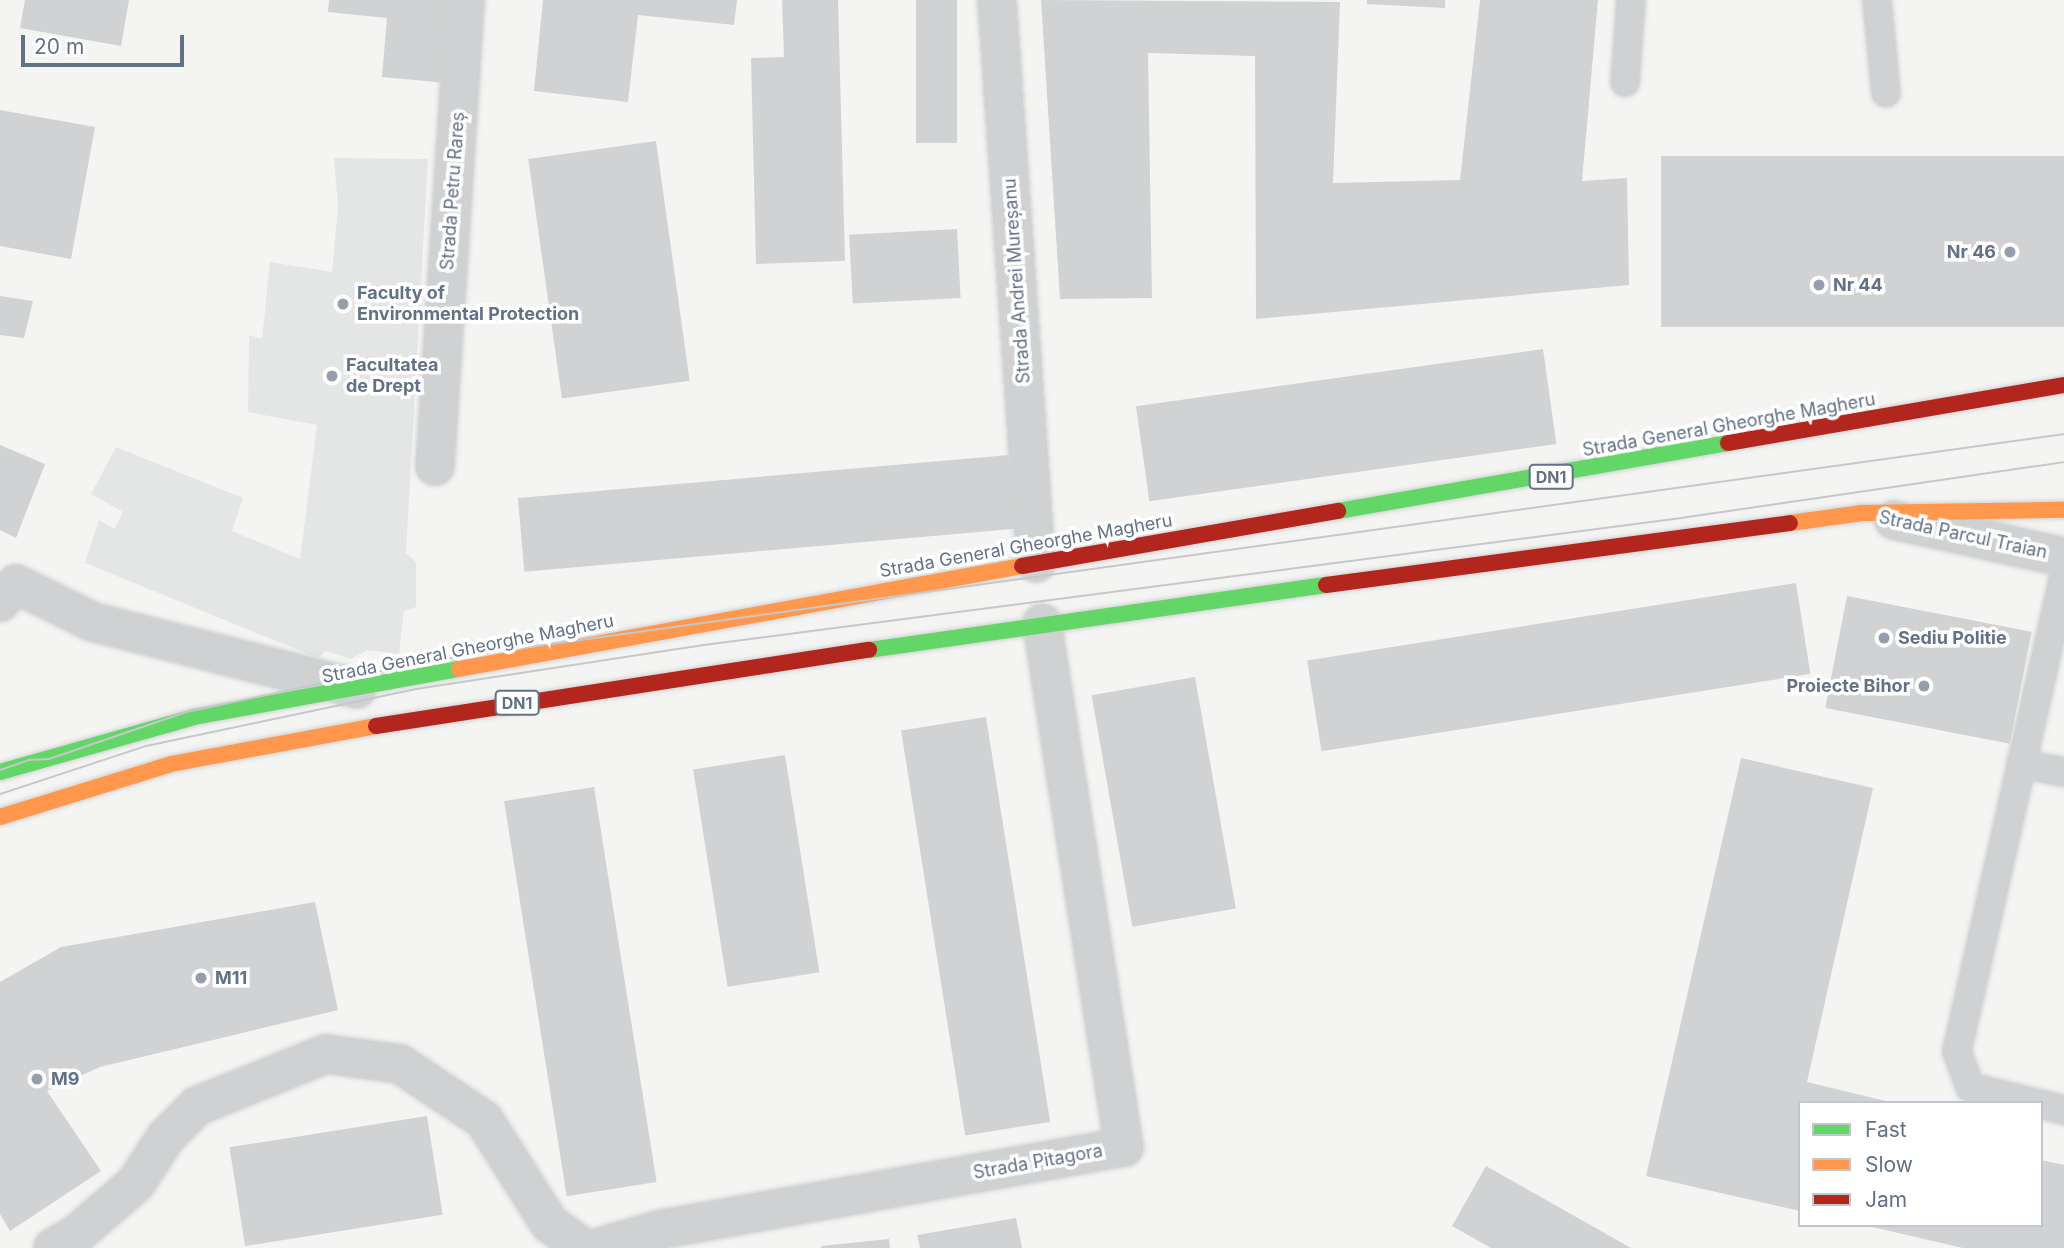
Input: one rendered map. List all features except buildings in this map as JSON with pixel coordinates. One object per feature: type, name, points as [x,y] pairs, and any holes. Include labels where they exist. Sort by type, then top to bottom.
[{"type":"main road","name":"Strada General Gheorghe Magheru","points":[[0,772],[194,717],[359,690],[1036,563],[2064,385]]},
{"type":"main road","name":"DN1","points":[[0,817],[171,764],[261,744],[1042,623],[1862,513],[2064,510]]},
{"type":"street","name":"Strada Petru Rareș","points":[[435,466],[465,0]]},
{"type":"street","name":"Strada Andrei Mureșanu","points":[[997,0],[1036,563]]},
{"type":"street","name":"Strada Parcul Traian","points":[[1862,513],[2064,557]]},
{"type":"street","points":[[5,587],[93,622],[359,690]]},
{"type":"street","name":"Strada Pitagora","points":[[597,1248],[663,1229],[1125,1147],[1042,623]]},
{"type":"street","points":[[52,1248],[77,1234],[136,1183],[166,1137],[197,1106],[326,1054],[400,1063],[484,1120],[549,1223],[583,1248]]},
{"type":"lane","points":[[1625,82],[1631,0]]},
{"type":"lane","points":[[1877,0],[1886,93]]},
{"type":"lane","points":[[2027,1101],[1970,1087],[1957,1051],[2064,576]]},
{"type":"lane","points":[[2021,764],[2064,772]]},
{"type":"lane","points":[[2043,1105],[2064,1110]]},
{"type":"shaded area","name":"Facultatea de Drept","points":[[334,158],[428,159],[406,553],[416,562],[416,607],[404,611],[399,654],[368,650],[351,659],[326,651],[318,658],[85,563],[99,520],[114,529],[123,512],[91,494],[116,447],[243,498],[232,531],[300,559],[317,425],[248,412],[249,335],[262,339],[270,262],[332,272],[338,207]]},
{"type":"tram line","points":[[0,770],[29,760],[49,759],[186,712],[429,661],[2064,434]]},
{"type":"tram line","points":[[0,794],[146,746],[416,689],[704,645],[1674,519],[2064,462]]},
{"type":"traffic: fast","points":[[1338,511],[1728,443]]},
{"type":"traffic: fast","points":[[869,650],[1326,585]]},
{"type":"traffic: fast","points":[[0,772],[194,717],[459,669]]},
{"type":"traffic: slow","points":[[1790,523],[1862,513],[2064,510]]},
{"type":"traffic: slow","points":[[459,669],[1022,566]]},
{"type":"traffic: slow","points":[[0,817],[171,764],[376,726]]},
{"type":"traffic: jam","points":[[1728,443],[2064,385]]},
{"type":"traffic: jam","points":[[1022,566],[1338,511]]},
{"type":"traffic: jam","points":[[1326,585],[1790,523]]},
{"type":"traffic: jam","points":[[376,726],[869,650]]},
{"type":"place","name":"Nr 46","points":[[2010,252]]},
{"type":"place","name":"Nr 44","points":[[1819,285]]},
{"type":"place","name":"Faculty of Environmental Protection","points":[[343,304]]},
{"type":"place","name":"Facultatea de Drept","points":[[332,376]]},
{"type":"place","name":"Sediu Politie","points":[[1884,638]]},
{"type":"place","name":"Proiecte Bihor","points":[[1924,686]]},
{"type":"place","name":"M11","points":[[201,978]]},
{"type":"place","name":"M9","points":[[37,1079]]}]
